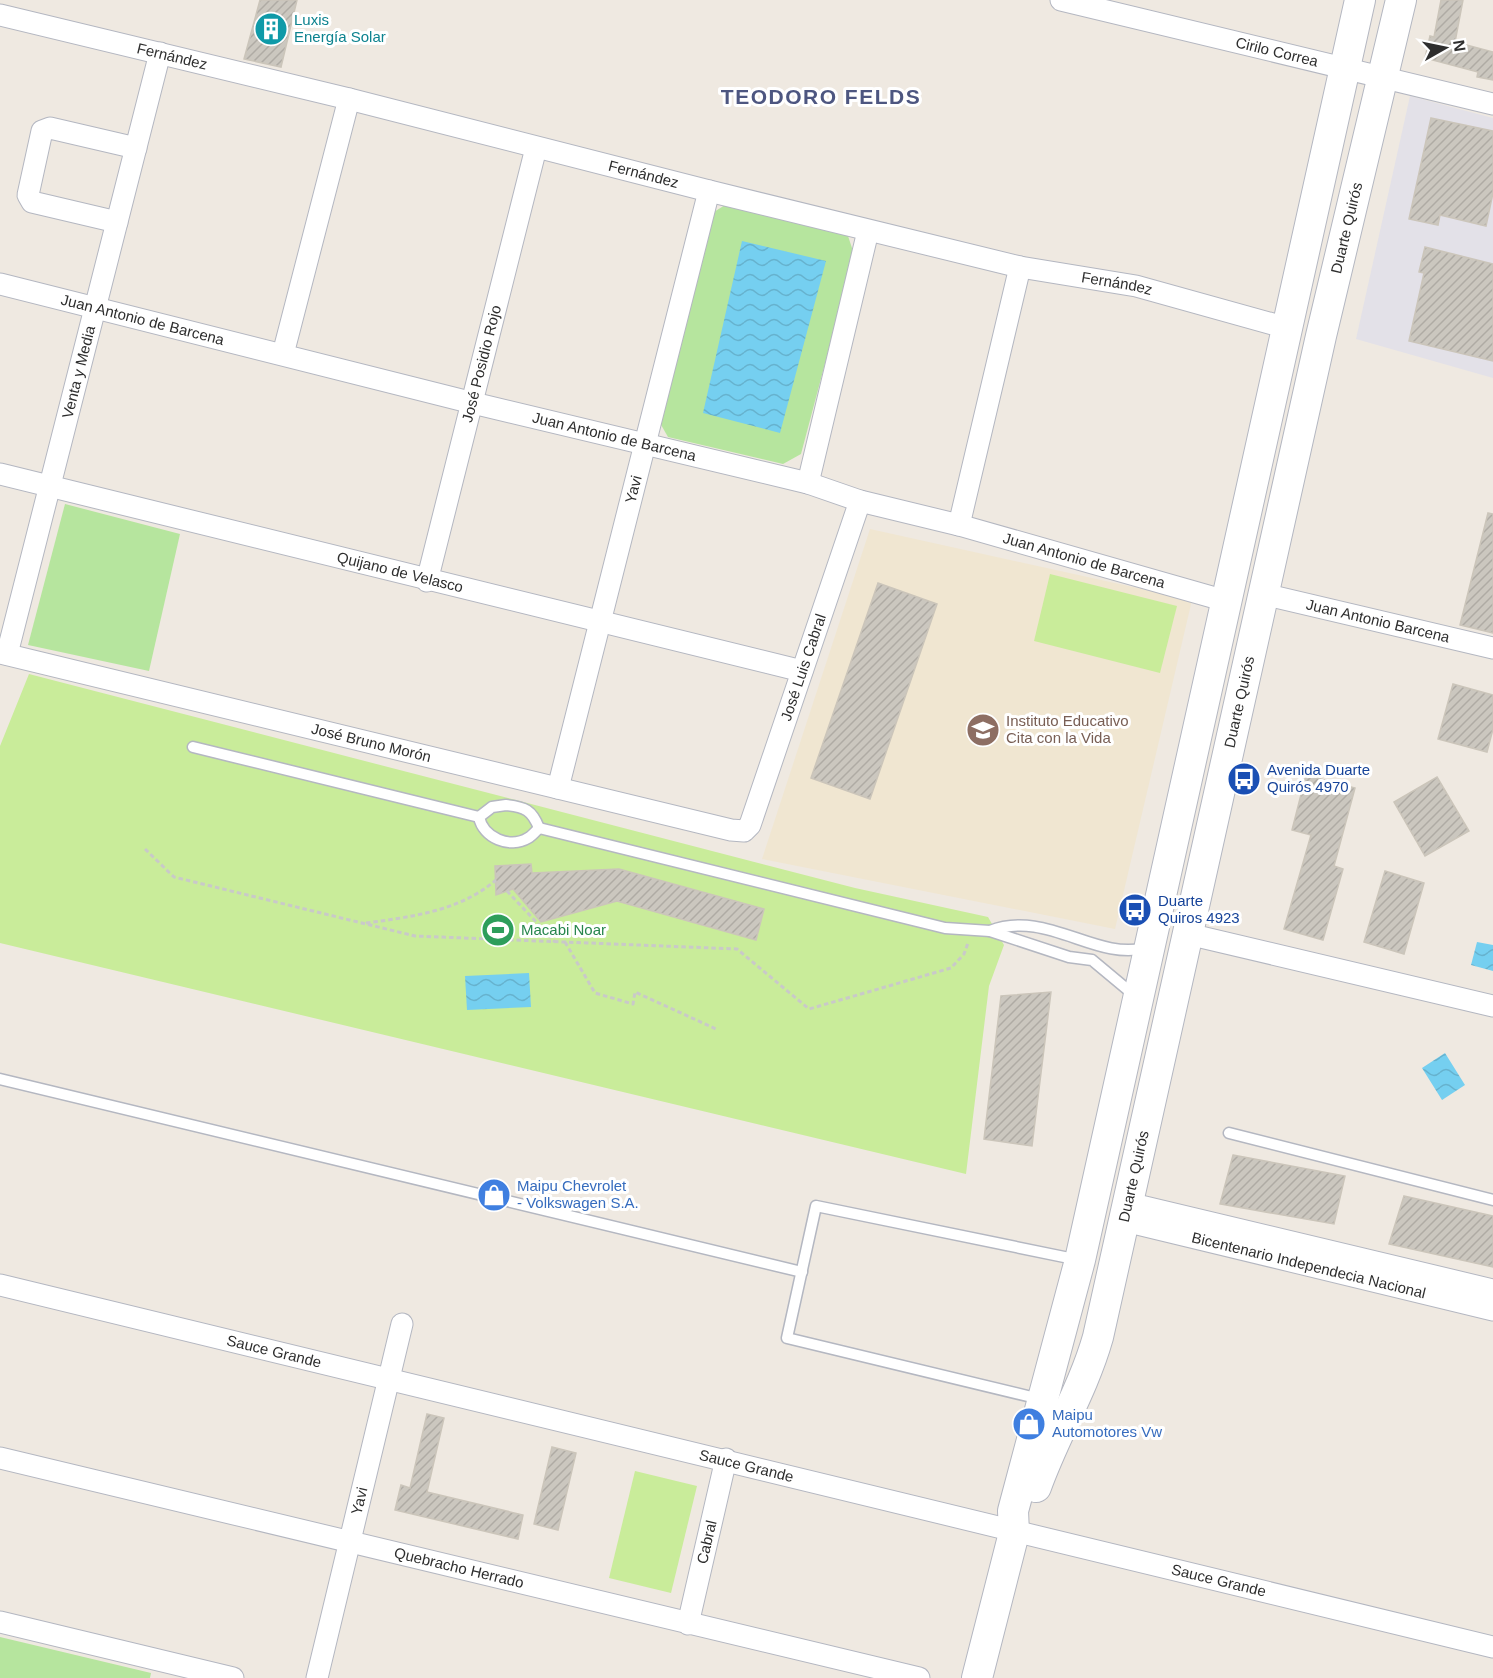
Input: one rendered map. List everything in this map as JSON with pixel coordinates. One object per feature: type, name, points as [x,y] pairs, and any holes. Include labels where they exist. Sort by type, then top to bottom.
[{"type":"main road","name":"Duarte Quirós","points":[[977,1678],[1014,1533],[1013,1511],[1080,1260],[1360,0]]},
{"type":"main road","name":"Duarte Quirós","points":[[1014,1533],[1026,1514],[1048,1455],[1088,1372],[1126,1212],[1263,594],[1381,77],[1401,0]]},
{"type":"street","name":"Cirilo Correa","points":[[1061,0],[1493,104]]},
{"type":"street","name":"Fernández","points":[[0,15],[349,99],[868,231],[1020,267],[1136,286],[1287,328]]},
{"type":"street","name":"Venta y Media","points":[[4,653],[50,486],[160,53]]},
{"type":"street","points":[[284,354],[349,99]]},
{"type":"street","points":[[117,222],[33,202],[28,195],[42,131],[50,128],[136,148]]},
{"type":"street","name":"José Posidio Rojo","points":[[428,581],[536,148]]},
{"type":"street","name":"Yavi","points":[[558,788],[709,191]]},
{"type":"street","points":[[808,483],[868,231]]},
{"type":"street","points":[[959,525],[1020,267]]},
{"type":"street","name":"Juan Antonio de Barcena","points":[[0,284],[473,403],[808,483],[860,501],[959,525],[1226,601]]},
{"type":"street","name":"Quijano de Velasco","points":[[0,474],[428,581],[802,671]]},
{"type":"street","name":"José Luis Cabral","points":[[744,831],[750,825],[860,501]]},
{"type":"street","name":"Juan Antonio Barcena","points":[[1263,594],[1493,648]]},
{"type":"street","name":"José Bruno Morón","points":[[4,653],[731,830],[744,831]]},
{"type":"street","points":[[1188,934],[1493,1006]]},
{"type":"street","name":"Bicentenario Independecia Nacional","points":[[1126,1212],[1493,1290]]},
{"type":"street","name":"Bicentenario Independecia Nacional","points":[[1126,1212],[1493,1310]]},
{"type":"street","name":"Sauce Grande","points":[[0,1285],[726,1459],[1014,1533],[1493,1647]]},
{"type":"street","name":"Yavi","points":[[317,1678],[402,1324]]},
{"type":"street","name":"Quebracho Herrado","points":[[0,1458],[919,1678]]},
{"type":"street","name":"Cabral","points":[[688,1624],[726,1459]]},
{"type":"street","points":[[0,1622],[164,1670],[232,1678]]},
{"type":"lane","points":[[193,747],[479,817]]},
{"type":"lane","points":[[479,817],[492,807],[506,805],[524,807],[533,814],[538,828]]},
{"type":"lane","points":[[479,817],[480,825],[488,833],[507,842],[528,838],[538,828]]},
{"type":"lane","points":[[538,828],[945,928],[990,931],[1069,957],[1092,960],[1137,998]]},
{"type":"lane","points":[[990,931],[1015,924],[1038,926],[1129,952],[1148,948]]},
{"type":"lane","points":[[0,1078],[802,1272]]},
{"type":"lane","points":[[1229,1133],[1493,1200]]},
{"type":"lane","points":[[1043,1400],[787,1338],[816,1206],[1080,1260]]},
{"type":"path","points":[[145,849],[174,877],[414,936],[737,949],[809,1009],[951,969],[964,954],[974,930]]},
{"type":"path","points":[[361,923],[412,917],[452,905],[483,891],[496,880]]},
{"type":"path","points":[[507,891],[555,942]]},
{"type":"path","points":[[565,942],[595,993],[633,1004],[635,992],[716,1029]]},
{"type":"shaded area","points":[[1410,96],[1493,118],[1493,378],[1356,339]]},
{"type":"shaded area","name":"Instituto Educativo Cita con la Vida","points":[[870,529],[1192,600],[1115,929],[762,859]]},
{"type":"green space","points":[[725,205],[847,233],[854,254],[801,454],[783,464],[668,437],[660,423],[714,212]]},
{"type":"green space","points":[[65,504],[180,534],[149,671],[28,645]]},
{"type":"green space","points":[[1050,574],[1177,606],[1160,673],[1034,641]]},
{"type":"green space","name":"Macabi Noar","points":[[29,674],[855,888],[988,917],[1004,945],[989,986],[966,1174],[0,943],[0,746]]},
{"type":"green space","points":[[635,1471],[697,1486],[671,1593],[609,1578]]},
{"type":"green space","points":[[0,1637],[151,1673],[150,1678],[0,1678]]},
{"type":"water","points":[[742,241],[826,261],[780,433],[703,413]]},
{"type":"water","points":[[1477,942],[1493,945],[1493,971],[1471,965]]},
{"type":"water","points":[[529,973],[531,1007],[467,1010],[465,976]]},
{"type":"water","points":[[1445,1053],[1465,1085],[1442,1100],[1422,1068]]},
{"type":"building","name":"Luxis Energía Solar","points":[[260,0],[297,0],[281,67],[244,59]]},
{"type":"building","points":[[1441,0],[1463,0],[1455,42],[1493,52],[1493,80],[1477,77],[1478,72],[1425,58],[1430,36],[1434,37]]},
{"type":"building","points":[[1431,118],[1493,131],[1493,193],[1486,226],[1440,215],[1438,225],[1409,219]]},
{"type":"building","points":[[1425,247],[1493,264],[1493,361],[1409,341],[1424,273],[1419,272]]},
{"type":"building","points":[[1488,513],[1493,514],[1493,633],[1460,625]]},
{"type":"building","points":[[878,583],[937,604],[870,799],[811,778]]},
{"type":"building","points":[[1453,684],[1493,695],[1493,729],[1487,752],[1438,739]]},
{"type":"building","points":[[1306,775],[1355,788],[1334,866],[1343,869],[1323,940],[1284,929],[1311,835],[1292,830]]},
{"type":"building","points":[[1437,777],[1469,831],[1425,856],[1394,802]]},
{"type":"building","points":[[531,864],[532,873],[619,869],[764,909],[756,940],[617,901],[541,922],[513,889],[496,895],[495,866]]},
{"type":"building","points":[[1385,871],[1424,883],[1404,954],[1364,942]]},
{"type":"building","points":[[1051,992],[1032,1146],[984,1139],[1001,996]]},
{"type":"building","points":[[1233,1155],[1345,1176],[1334,1224],[1220,1204]]},
{"type":"building","points":[[1404,1196],[1493,1216],[1493,1267],[1389,1244]]},
{"type":"building","points":[[427,1414],[444,1418],[427,1492],[523,1515],[518,1539],[395,1510],[401,1485],[410,1488]]},
{"type":"building","points":[[552,1447],[576,1453],[558,1530],[534,1524]]},
{"type":"place","name":"Luxis Energía Solar","points":[[271,29]]},
{"type":"place","name":"Instituto Educativo Cita con la Vida","points":[[983,730]]},
{"type":"place","name":"Avenida Duarte Quirós 4970","points":[[1244,779]]},
{"type":"place","name":"Duarte Quiros 4923","points":[[1135,910]]},
{"type":"place","name":"Macabi Noar","points":[[498,930]]},
{"type":"place","name":"Maipu Chevrolet - Volkswagen S.A.","points":[[494,1195]]},
{"type":"place","name":"Maipu Automotores Vw","points":[[1029,1424]]},
{"type":"district","name":"TEODORO FELDS","points":[[821,97]]}]
